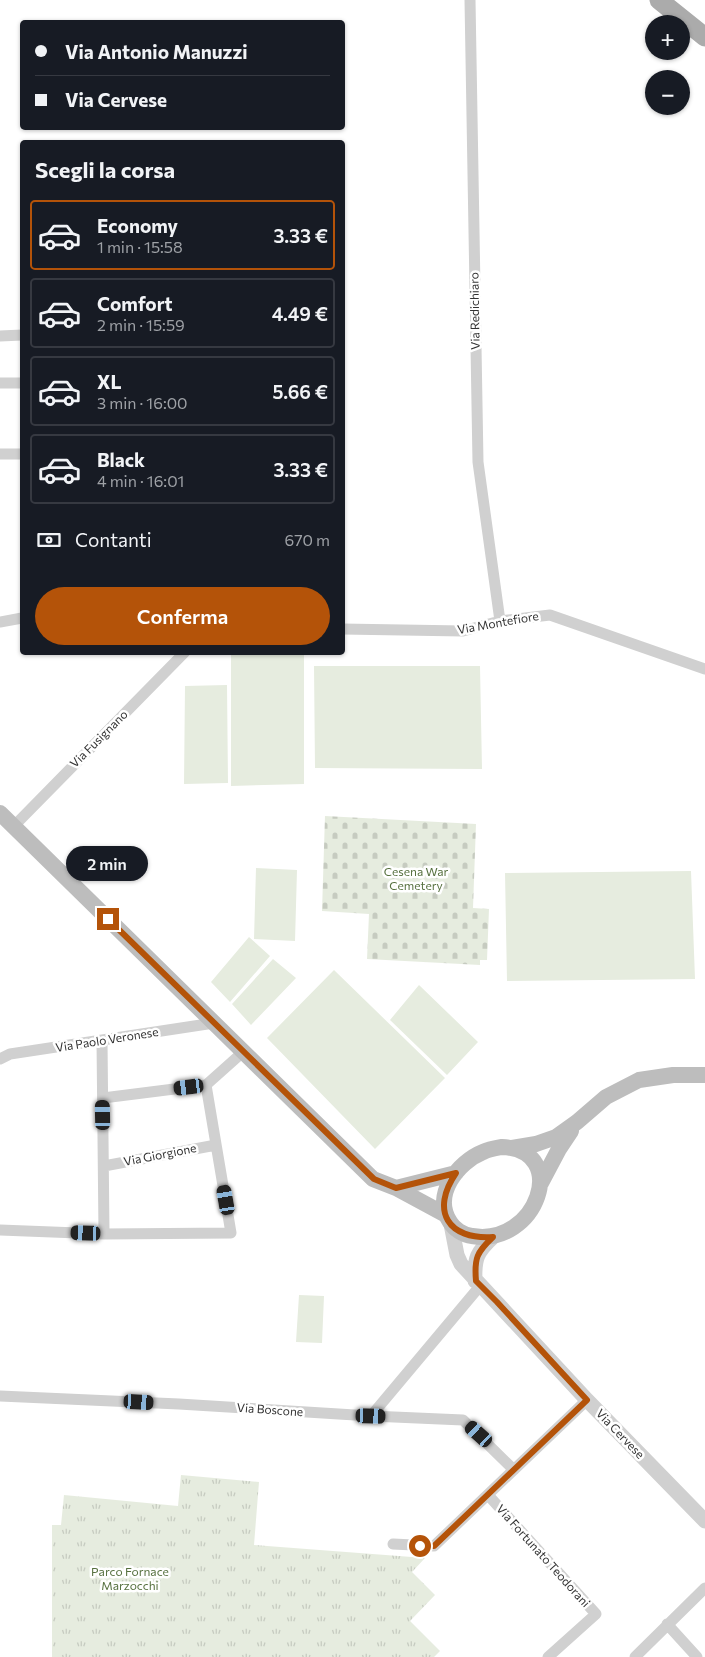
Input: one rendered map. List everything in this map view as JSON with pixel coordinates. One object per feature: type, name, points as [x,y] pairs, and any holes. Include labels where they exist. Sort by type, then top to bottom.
[{"type":"main road","points":[[659,0],[705,37]]},
{"type":"main road","points":[[0,813],[374,1179],[396,1188],[448,1219],[459,1232],[480,1238],[493,1237],[514,1228],[530,1213],[539,1195],[541,1183],[559,1149],[577,1122]]},
{"type":"main road","points":[[448,1219],[444,1198],[448,1184],[456,1173],[482,1152],[492,1149],[536,1144],[556,1137],[606,1097],[639,1080],[673,1075],[705,1075]]},
{"type":"main road","points":[[512,1148],[526,1154],[536,1165],[541,1183]]},
{"type":"main road","points":[[396,1188],[456,1173]]},
{"type":"street","name":"Via Redichiaro","points":[[470,0],[478,462],[500,621]]},
{"type":"street","points":[[0,336],[20,335]]},
{"type":"street","points":[[0,383],[20,383]]},
{"type":"street","points":[[0,454],[20,454]]},
{"type":"street","name":"Via Montefiore","points":[[345,629],[463,631],[500,621],[550,615],[705,669]]},
{"type":"street","points":[[0,622],[20,618]]},
{"type":"street","name":"Via Fusignano","points":[[14,826],[182,655]]},
{"type":"street","name":"Via Paolo Veronese","points":[[0,1059],[10,1054],[214,1023]]},
{"type":"street","points":[[102,1041],[104,1234]]},
{"type":"street","points":[[103,1098],[206,1085],[243,1052]]},
{"type":"street","points":[[0,1230],[104,1234],[231,1234],[206,1085]]},
{"type":"street","name":"Via Giorgione","points":[[104,1166],[216,1145]]},
{"type":"street","name":"Via Cervese","points":[[448,1219],[461,1264],[478,1284],[497,1302],[587,1400],[705,1521]]},
{"type":"street","points":[[371,1416],[478,1284],[474,1265],[480,1250],[493,1237]]},
{"type":"street","name":"Via Boscone","points":[[0,1396],[464,1420],[514,1470]]},
{"type":"street","points":[[393,1544],[434,1546],[587,1400]]},
{"type":"street","name":"Via Fortunato Teodorani","points":[[488,1495],[596,1614],[548,1657]]},
{"type":"street","points":[[634,1657],[705,1588]]},
{"type":"street","points":[[667,1624],[697,1657]]},
{"type":"green space","points":[[231,655],[304,655],[304,784],[231,786]]},
{"type":"green space","points":[[314,666],[480,666],[482,769],[315,768]]},
{"type":"green space","points":[[227,685],[228,783],[184,784],[185,686]]},
{"type":"green space","name":"Cesena War Cemetery","points":[[325,816],[476,824],[473,908],[489,909],[487,960],[480,960],[480,965],[367,959],[369,914],[322,911]]},
{"type":"green space","points":[[256,868],[297,870],[295,941],[254,939]]},
{"type":"green space","points":[[691,871],[695,979],[507,981],[505,873]]},
{"type":"green space","points":[[249,937],[270,956],[230,1002],[211,982]]},
{"type":"green space","points":[[273,959],[296,978],[251,1025],[232,1004]]},
{"type":"green space","points":[[334,970],[445,1078],[375,1149],[267,1038]]},
{"type":"green space","points":[[419,985],[478,1042],[447,1075],[390,1020]]},
{"type":"green space","points":[[299,1295],[324,1296],[322,1343],[296,1342]]},
{"type":"green space","name":"Parco Fornace Marzocchi","points":[[181,1475],[259,1482],[254,1545],[425,1558],[412,1572],[435,1595],[410,1621],[440,1651],[434,1657],[52,1657],[52,1525],[61,1525],[64,1495],[178,1506]]},
{"type":"route","points":[[108,919],[374,1179],[396,1188],[456,1173],[448,1184],[444,1198],[446,1215],[451,1224],[459,1232],[468,1236],[480,1238],[493,1237],[480,1250],[474,1265],[476,1281],[587,1400],[434,1546],[420,1546]]}]
